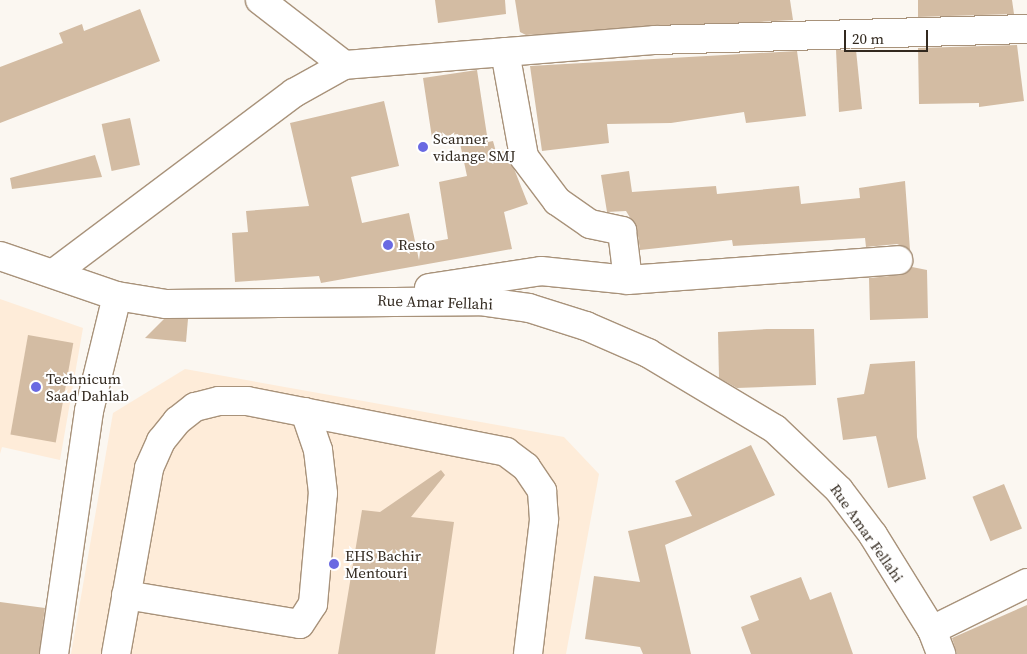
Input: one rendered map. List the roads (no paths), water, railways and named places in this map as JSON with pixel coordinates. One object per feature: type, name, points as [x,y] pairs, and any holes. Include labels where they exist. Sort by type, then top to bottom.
[{"type":"street","points":[[260,0],[344,65]]},
{"type":"street","points":[[54,273],[294,93],[344,65],[655,40],[1027,28]]},
{"type":"street","points":[[505,52],[524,157],[556,201],[590,224],[622,231],[628,280]]},
{"type":"street","name":"Rue Amar Fellahi","points":[[0,256],[117,296],[166,304],[362,300],[479,301],[529,308],[586,326],[705,385],[776,429],[839,490],[936,642]]},
{"type":"street","points":[[362,300],[541,271],[628,280],[898,260]]},
{"type":"street","points":[[54,654],[89,411],[117,296]]},
{"type":"street","points":[[116,654],[149,468],[160,441],[177,421],[195,407],[219,400],[305,412],[506,452],[526,467],[542,491],[544,520],[528,654]]},
{"type":"street","points":[[126,595],[300,624],[314,604],[323,493],[318,450],[305,412]]},
{"type":"street","points":[[936,642],[1027,583]]},
{"type":"place","name":"Scanner vidange SMJ","points":[[423,147]]},
{"type":"place","name":"Resto","points":[[388,245]]},
{"type":"place","name":"Technicum Saad Dahlab","points":[[36,387]]},
{"type":"place","name":"EHS Bachir Mentouri","points":[[334,564]]}]
